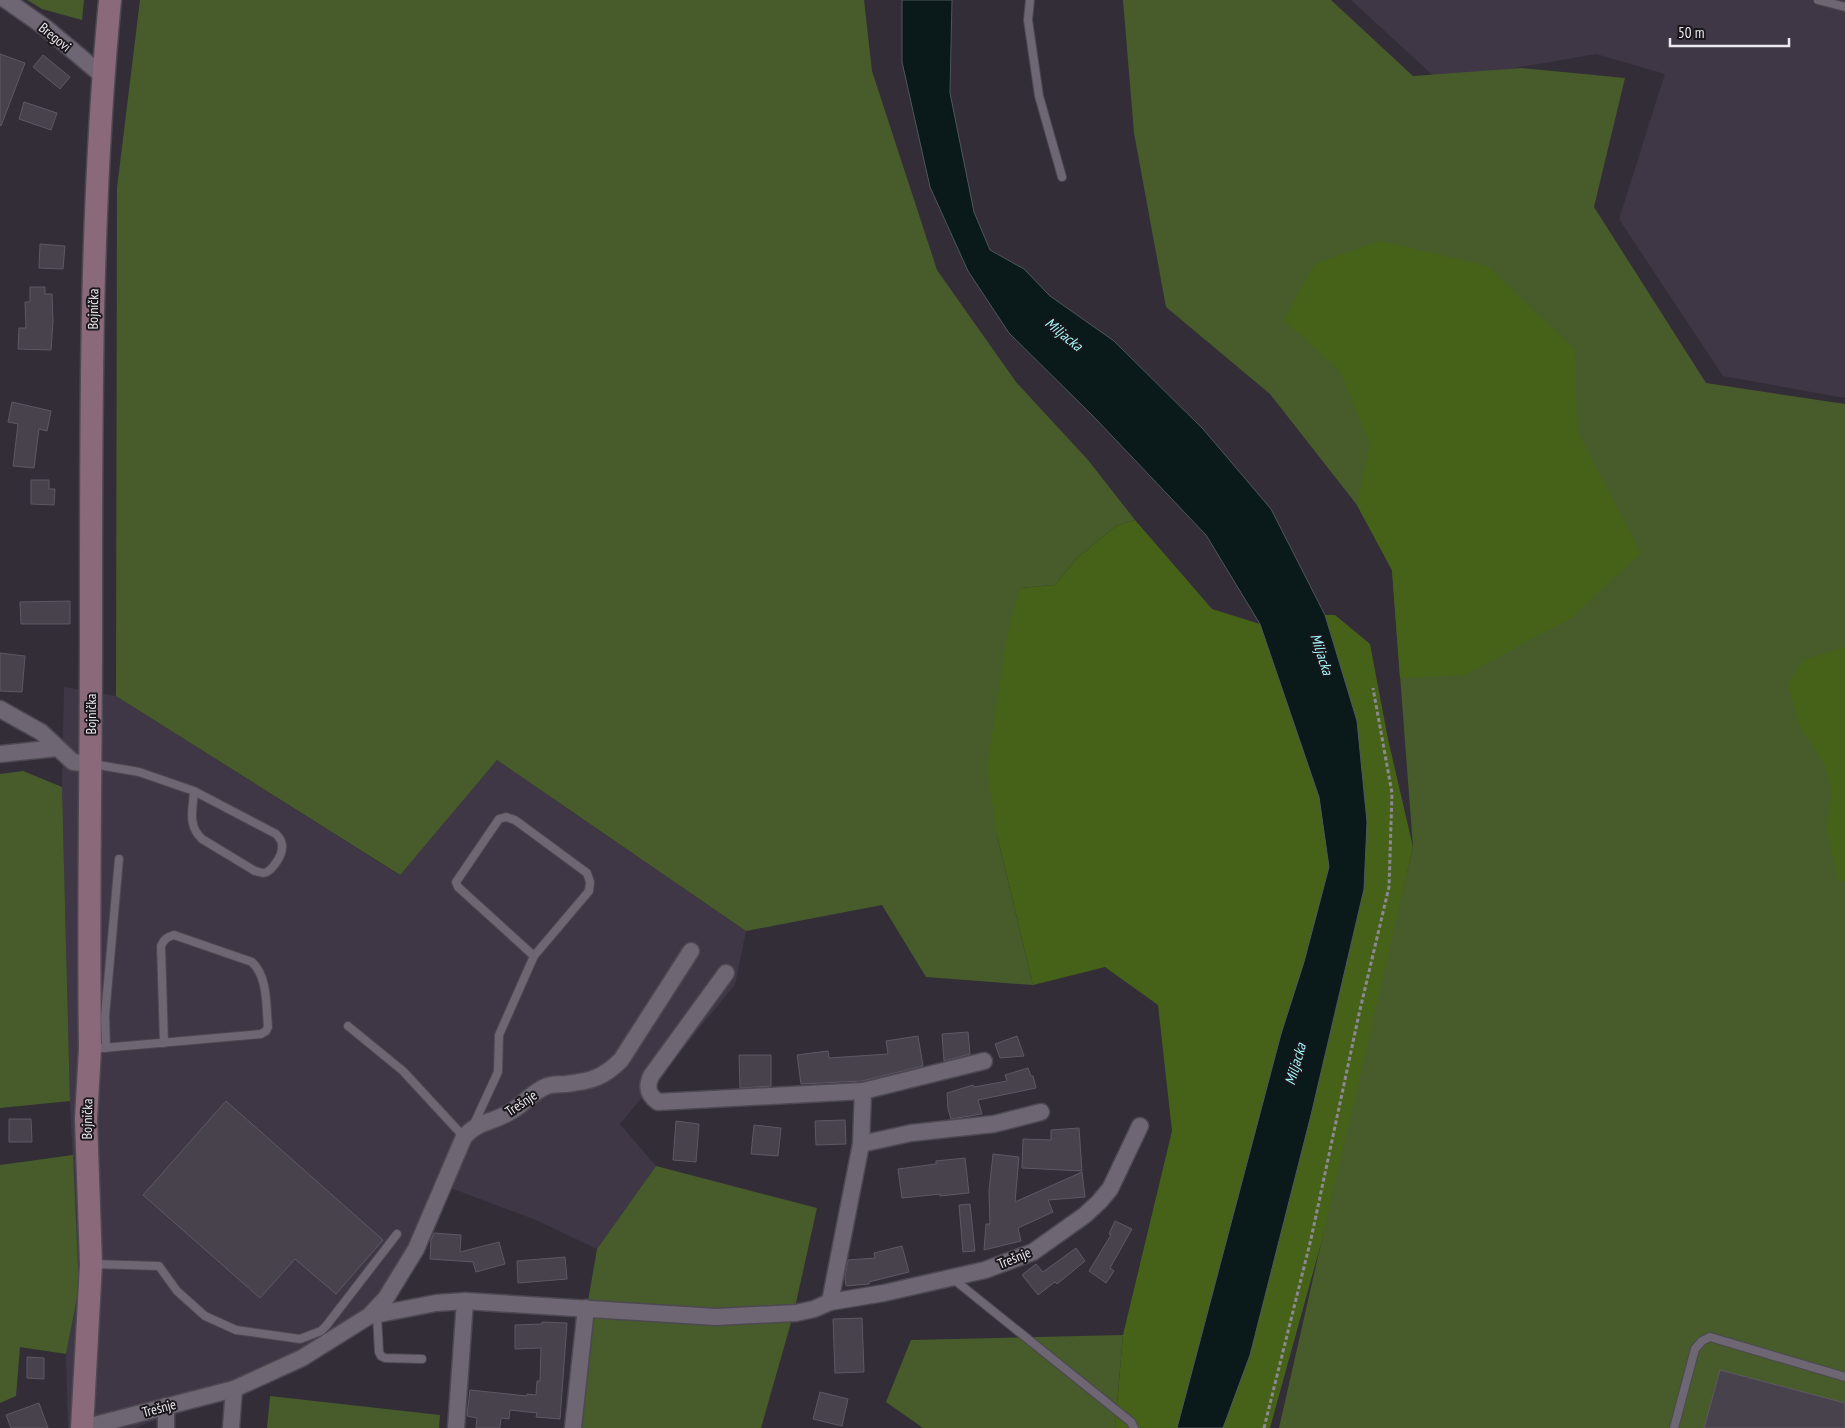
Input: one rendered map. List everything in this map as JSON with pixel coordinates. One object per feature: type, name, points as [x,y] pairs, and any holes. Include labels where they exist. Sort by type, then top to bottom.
[{"type":"main road","name":"Bojnička","points":[[83,1428],[91,1264],[86,1119],[98,1049],[91,764],[91,428],[94,252],[103,76],[110,0]]},
{"type":"street","name":"Bregovi","points":[[6,0],[46,28],[103,76]]},
{"type":"street","points":[[0,708],[41,732],[73,762],[91,764]]},
{"type":"street","points":[[0,754],[57,748]]},
{"type":"street","name":"Trešnje","points":[[373,1315],[386,1298],[416,1248],[468,1132],[511,1112],[535,1092],[548,1086],[584,1082],[610,1072],[621,1060],[691,951]]},
{"type":"street","points":[[726,973],[651,1076],[648,1092],[658,1102],[863,1092],[984,1061]]},
{"type":"street","points":[[830,1302],[861,1144],[863,1092]]},
{"type":"street","points":[[861,1144],[911,1133],[994,1124],[1041,1112]]},
{"type":"street","name":"Trešnje","points":[[83,1428],[234,1389],[302,1358],[373,1315],[436,1303],[464,1302],[586,1308],[716,1317],[796,1313],[814,1309],[830,1302],[884,1293],[985,1270],[1033,1252],[1085,1215],[1099,1202],[1110,1189],[1140,1126]]},
{"type":"street","points":[[456,1428],[464,1302]]},
{"type":"street","points":[[574,1428],[586,1308]]},
{"type":"street","points":[[231,1428],[234,1389]]},
{"type":"street","points":[[166,1406],[166,1428]]},
{"type":"lane","points":[[1030,0],[1028,20],[1039,96],[1062,177]]},
{"type":"lane","points":[[1818,0],[1845,7]]},
{"type":"lane","points":[[91,764],[138,772],[194,791],[276,834],[281,841],[282,848],[280,855],[269,872],[262,874],[255,871],[195,833],[192,824],[194,791]]},
{"type":"lane","points":[[348,1026],[403,1071],[468,1132],[498,1072],[499,1035],[534,956],[588,892],[590,882],[587,873],[515,820],[506,816],[499,819],[456,882],[458,887],[534,956]]},
{"type":"lane","points":[[119,859],[105,1016],[98,1049],[164,1043],[261,1034],[266,1032],[268,1027],[262,976],[259,968],[252,962],[174,935],[168,937],[161,946],[164,1043]]},
{"type":"lane","points":[[91,1264],[159,1266],[177,1291],[205,1316],[236,1330],[300,1339],[321,1331],[326,1326],[397,1234]]},
{"type":"lane","points":[[950,1277],[1132,1422],[1134,1428]]},
{"type":"lane","points":[[373,1315],[381,1356],[384,1358],[422,1359]]},
{"type":"lane","points":[[1674,1428],[1695,1349],[1702,1341],[1710,1337],[1845,1377]]},
{"type":"path","points":[[1264,1428],[1311,1239],[1359,1014],[1390,887],[1392,793],[1373,688]]},
{"type":"shaded area","points":[[1351,0],[1845,0],[1845,398],[1723,376],[1619,219],[1665,74],[1596,54],[1439,81]]},
{"type":"shaded area","points":[[64,687],[116,696],[399,875],[497,760],[746,931],[735,985],[620,1124],[656,1166],[597,1249],[536,1220],[448,1187],[379,1316],[318,1358],[239,1391],[134,1428],[68,1428],[66,1354],[79,1288],[70,1101],[62,787]]},
{"type":"green space","points":[[27,0],[84,0],[82,20],[42,9]]},
{"type":"green space","points":[[140,0],[864,0],[872,71],[937,270],[1016,382],[1088,460],[1135,520],[1116,526],[1077,558],[1055,585],[1020,588],[997,835],[1033,985],[926,977],[882,905],[746,931],[497,760],[400,875],[116,696],[117,188]]},
{"type":"green space","points":[[1123,0],[1331,0],[1413,76],[1522,68],[1625,78],[1594,207],[1706,383],[1845,404],[1845,1428],[1279,1428],[1413,847],[1392,570],[1357,505],[1270,394],[1166,307],[1134,133]]},
{"type":"green space","points":[[1380,241],[1488,266],[1575,350],[1577,431],[1641,553],[1571,618],[1465,675],[1400,678],[1392,570],[1357,505],[1370,444],[1340,371],[1284,320],[1315,264]]},
{"type":"green space","points":[[1135,520],[1212,609],[1260,624],[1290,615],[1335,615],[1370,644],[1388,739],[1413,847],[1322,1240],[1270,1428],[1115,1428],[1123,1335],[1172,1131],[1158,1005],[1105,967],[1033,985],[997,835],[987,768],[1007,636],[1020,588],[1055,585],[1077,558],[1116,526]]},
{"type":"green space","points":[[1845,647],[1845,882],[1838,880],[1827,830],[1832,791],[1825,765],[1799,725],[1788,684],[1803,660]]},
{"type":"green space","points":[[23,771],[62,787],[70,1101],[0,1108],[0,774]]},
{"type":"green space","points":[[73,1155],[79,1288],[66,1354],[20,1347],[16,1396],[0,1403],[0,1165]]},
{"type":"green space","points":[[656,1166],[817,1208],[794,1312],[761,1428],[579,1428],[588,1301],[597,1249]]},
{"type":"green space","points":[[1123,1335],[1115,1428],[923,1428],[886,1402],[911,1340]]},
{"type":"green space","points":[[270,1396],[440,1415],[439,1428],[267,1428]]},
{"type":"water","name":"Miljacka","points":[[902,0],[952,0],[950,93],[974,212],[990,250],[1024,269],[1050,296],[1114,341],[1203,429],[1271,509],[1325,615],[1357,721],[1367,822],[1364,889],[1311,1115],[1250,1355],[1223,1428],[1177,1428],[1281,1034],[1304,962],[1329,867],[1319,797],[1260,624],[1206,535],[1094,417],[1009,333],[968,271],[930,187],[902,62]]},
{"type":"building","points":[[0,54],[25,63],[1,126],[0,125]]},
{"type":"building","points":[[43,55],[70,77],[60,89],[33,67]]},
{"type":"building","points":[[24,102],[57,113],[51,130],[19,119]]},
{"type":"building","points":[[40,244],[65,246],[63,269],[39,268]]},
{"type":"building","points":[[30,287],[45,287],[45,294],[52,294],[51,350],[18,349],[19,328],[26,328],[25,302],[30,302]]},
{"type":"building","points":[[12,402],[51,411],[47,431],[39,429],[34,468],[13,466],[18,424],[8,422]]},
{"type":"building","points":[[31,480],[49,480],[49,489],[55,489],[54,505],[31,504]]},
{"type":"building","points":[[70,601],[70,624],[21,624],[20,602]]},
{"type":"building","points":[[0,653],[25,656],[22,692],[0,691]]},
{"type":"building","points":[[968,1032],[970,1054],[944,1061],[942,1034]]},
{"type":"building","points":[[918,1036],[923,1066],[862,1081],[801,1084],[797,1055],[828,1051],[829,1058],[888,1054],[886,1041]]},
{"type":"building","points":[[1017,1036],[1024,1056],[1000,1058],[995,1044]]},
{"type":"building","points":[[739,1055],[771,1055],[771,1086],[740,1088]]},
{"type":"building","points":[[1028,1068],[1031,1076],[1033,1076],[1036,1088],[978,1100],[982,1114],[951,1119],[947,1093],[973,1085],[974,1087],[1007,1081],[1005,1075]]},
{"type":"building","points":[[226,1101],[383,1240],[336,1294],[295,1259],[260,1298],[143,1195]]},
{"type":"building","points":[[9,1119],[31,1119],[32,1142],[9,1142]]},
{"type":"building","points":[[845,1120],[846,1144],[816,1145],[815,1121]]},
{"type":"building","points":[[676,1121],[699,1124],[696,1162],[673,1160]]},
{"type":"building","points":[[754,1125],[781,1128],[778,1156],[751,1154]]},
{"type":"building","points":[[1079,1128],[1082,1171],[1022,1168],[1023,1139],[1051,1140],[1051,1130]]},
{"type":"building","points":[[993,1154],[1019,1157],[1015,1202],[1082,1172],[1085,1197],[1048,1200],[1053,1212],[1018,1228],[1021,1241],[984,1250],[986,1224],[990,1224],[989,1191]]},
{"type":"building","points":[[965,1158],[969,1193],[902,1198],[898,1169],[936,1164],[936,1161]]},
{"type":"building","points":[[970,1204],[975,1251],[963,1252],[959,1205]]},
{"type":"building","points":[[1115,1221],[1132,1229],[1110,1268],[1114,1271],[1106,1283],[1089,1271],[1111,1235],[1109,1234]]},
{"type":"building","points":[[434,1233],[461,1235],[460,1252],[499,1242],[505,1264],[476,1272],[473,1262],[430,1259],[431,1240]]},
{"type":"building","points":[[902,1246],[909,1272],[869,1282],[869,1284],[846,1286],[845,1277],[848,1260],[875,1258],[874,1253]]},
{"type":"building","points":[[1076,1248],[1085,1261],[1057,1284],[1055,1282],[1038,1295],[1022,1275],[1036,1264],[1043,1272]]},
{"type":"building","points":[[565,1257],[567,1279],[518,1283],[517,1261]]},
{"type":"building","points":[[862,1318],[864,1372],[835,1373],[833,1319]]},
{"type":"building","points":[[542,1322],[567,1323],[560,1419],[536,1417],[537,1413],[510,1410],[509,1419],[501,1418],[500,1428],[476,1428],[477,1418],[467,1416],[470,1390],[527,1396],[527,1394],[536,1395],[537,1381],[540,1381],[541,1348],[515,1349],[515,1325],[542,1324]]},
{"type":"building","points":[[27,1357],[44,1358],[44,1379],[27,1378]]},
{"type":"building","points":[[1720,1370],[1845,1403],[1845,1428],[1704,1428]]},
{"type":"building","points":[[820,1392],[848,1399],[842,1426],[813,1419]]},
{"type":"building","points":[[39,1403],[48,1428],[11,1428],[6,1415]]}]
